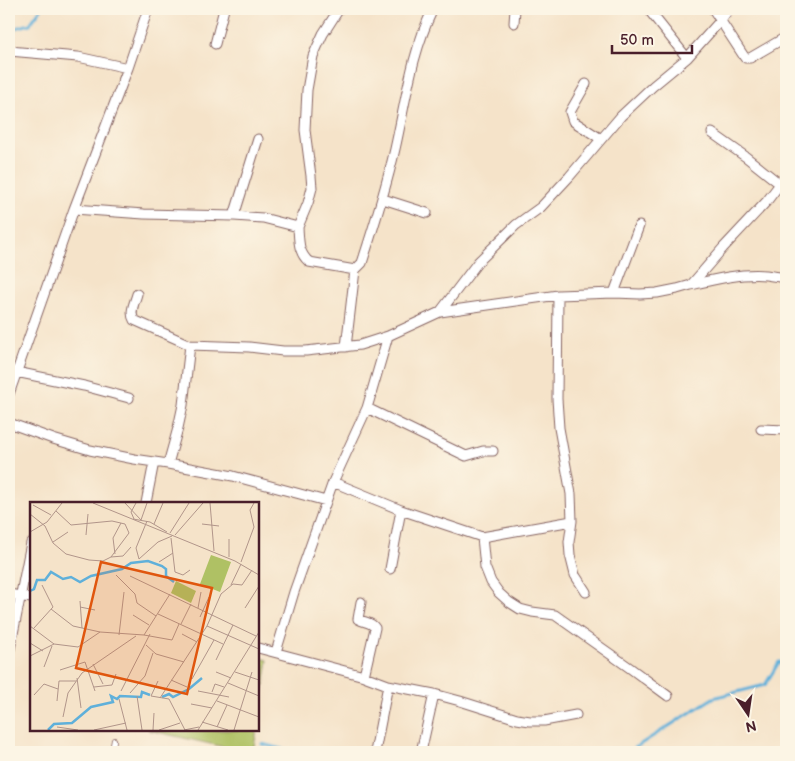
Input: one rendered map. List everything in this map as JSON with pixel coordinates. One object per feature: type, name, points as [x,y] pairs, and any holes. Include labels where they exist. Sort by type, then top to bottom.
[{"type":"street","points":[[9,394],[74,209],[128,68],[148,9]]},
{"type":"street","points":[[215,44],[224,9]]},
{"type":"street","points":[[339,9],[323,34],[313,56],[307,90],[305,130],[312,188],[298,227],[300,251],[309,262],[355,270]]},
{"type":"street","points":[[346,347],[355,270],[362,264],[383,199],[412,64],[424,28],[434,9]]},
{"type":"street","points":[[514,23],[515,9]]},
{"type":"street","points":[[648,9],[687,58]]},
{"type":"street","points":[[713,9],[747,59],[786,37]]},
{"type":"street","points":[[440,312],[478,262],[516,225],[540,207],[569,177],[621,116],[687,58],[729,9]]},
{"type":"street","points":[[9,51],[78,57],[128,68]]},
{"type":"street","points":[[586,84],[570,112],[574,121],[601,139]]},
{"type":"street","points":[[712,134],[746,157],[780,184]]},
{"type":"street","points":[[234,216],[258,139]]},
{"type":"street","points":[[691,285],[786,176]]},
{"type":"street","points":[[383,199],[427,213]]},
{"type":"street","points":[[74,209],[144,214],[263,218],[298,227]]},
{"type":"street","points":[[614,293],[639,226]]},
{"type":"street","points":[[137,294],[132,314],[134,320],[190,345],[306,351],[360,345],[388,336],[440,312],[558,296],[657,293],[723,278],[747,275],[786,278]]},
{"type":"street","points":[[558,296],[557,399],[571,494],[570,555],[575,575],[586,592]]},
{"type":"street","points":[[276,652],[294,592],[333,482],[367,408],[388,336]]},
{"type":"street","points":[[168,464],[183,405],[190,345]]},
{"type":"street","points":[[16,372],[84,386],[129,398]]},
{"type":"street","points":[[367,408],[466,456],[483,450],[493,451]]},
{"type":"street","points":[[9,423],[52,439],[90,450],[233,476],[326,501]]},
{"type":"street","points":[[761,429],[786,430]]},
{"type":"street","points":[[146,502],[154,462]]},
{"type":"street","points":[[333,482],[401,510],[482,537],[572,521]]},
{"type":"street","points":[[390,569],[401,510]]},
{"type":"street","points":[[482,537],[485,567],[491,582],[508,602],[520,609],[555,615],[668,696]]},
{"type":"street","points":[[9,654],[30,548]]},
{"type":"street","points":[[9,594],[30,598]]},
{"type":"street","points":[[361,602],[358,619],[372,624],[375,628],[364,676]]},
{"type":"street","points":[[259,648],[364,676],[388,685],[434,694],[517,719],[544,721],[576,715]]},
{"type":"street","points":[[375,752],[388,685]]},
{"type":"street","points":[[423,750],[434,694]]},
{"type":"lane","points":[[112,752],[114,740]]},
{"type":"green space","points":[[259,657],[268,660],[259,718]]},
{"type":"green space","points":[[152,731],[257,731],[253,752]]},
{"type":"waterway","points":[[9,30],[30,24],[41,9]]},
{"type":"waterway","points":[[631,752],[713,698],[765,685],[779,662],[786,663]]},
{"type":"waterway","points":[[262,744],[293,752]]}]
